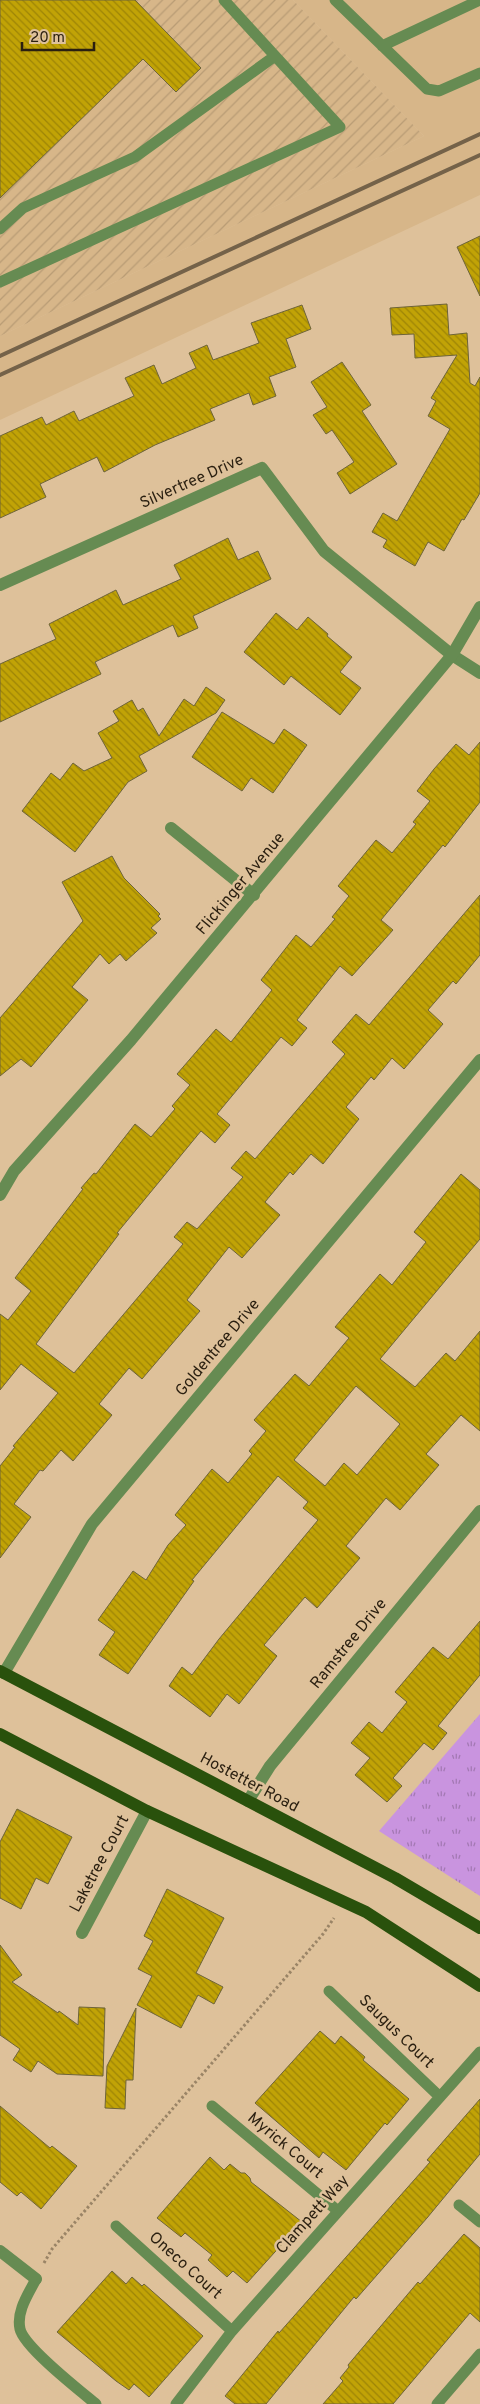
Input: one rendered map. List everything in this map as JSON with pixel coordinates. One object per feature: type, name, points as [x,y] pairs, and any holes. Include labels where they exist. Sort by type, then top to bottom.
[{"type":"main road","name":"Hostetter Road","points":[[2,1672],[395,1878],[480,1928]]},
{"type":"main road","points":[[0,1734],[147,1811],[366,1912],[480,1986]]},
{"type":"street","name":"Silvertree Drive","points":[[0,585],[262,468],[324,551],[452,655]]},
{"type":"street","name":"Flickinger Avenue","points":[[0,1195],[14,1171],[131,1040],[452,655],[480,607]]},
{"type":"street","points":[[452,655],[480,674]]},
{"type":"street","points":[[171,828],[254,894]]},
{"type":"street","name":"Goldentree Drive","points":[[2,1672],[92,1524],[480,1060]]},
{"type":"street","name":"Flickinger Avenue","points":[[0,1179],[14,1171]]},
{"type":"street","name":"Ramstree Drive","points":[[248,1801],[270,1766],[480,1511]]},
{"type":"street","name":"Laketree Court","points":[[82,1933],[147,1811]]},
{"type":"street","points":[[0,2251],[36,2279]]},
{"type":"lane","points":[[0,282],[340,127],[224,0]]},
{"type":"lane","points":[[335,0],[427,89],[439,91],[480,72]]},
{"type":"lane","points":[[382,46],[480,0]]},
{"type":"lane","points":[[0,229],[23,208],[135,157],[275,56]]},
{"type":"lane","name":"Saugus Court","points":[[329,1991],[440,2097]]},
{"type":"lane","name":"Clampett Way","points":[[176,2404],[232,2330],[480,2052]]},
{"type":"lane","name":"Myrick Court","points":[[212,2106],[338,2211]]},
{"type":"lane","points":[[458,2205],[480,2222]]},
{"type":"lane","name":"Oneco Court","points":[[116,2226],[232,2330]]},
{"type":"lane","points":[[36,2279],[20,2311],[20,2330],[40,2357],[96,2404]]},
{"type":"lane","points":[[436,2404],[480,2354]]},
{"type":"path","points":[[36,2279],[52,2249],[323,1934],[344,1903]]},
{"type":"shaded area","points":[[0,0],[293,0],[424,136],[0,336]]},
{"type":"shaded area","points":[[293,0],[480,0],[480,195],[0,420],[0,336],[424,136]]},
{"type":"green space","points":[[480,1714],[480,1896],[379,1831]]},
{"type":"building","points":[[0,0],[135,0],[201,68],[176,92],[143,59],[0,198]]},
{"type":"building","points":[[480,236],[480,296],[457,247]]},
{"type":"building","points":[[447,304],[449,335],[467,333],[470,383],[475,386],[480,377],[480,493],[464,520],[462,519],[444,551],[428,542],[415,566],[383,547],[387,540],[372,532],[383,513],[397,521],[450,429],[428,416],[436,401],[431,398],[457,355],[415,358],[414,334],[392,335],[390,308]]},
{"type":"building","points":[[302,305],[311,329],[286,339],[296,367],[269,377],[276,396],[253,405],[249,393],[210,409],[215,420],[155,445],[104,472],[97,457],[40,484],[46,497],[0,518],[0,436],[42,417],[46,425],[74,411],[79,421],[134,396],[125,378],[154,365],[162,384],[196,368],[189,353],[207,345],[213,360],[259,343],[251,323]]},
{"type":"building","points":[[342,362],[371,405],[362,411],[397,464],[350,494],[337,473],[354,462],[332,430],[326,434],[313,415],[327,407],[311,382]]},
{"type":"building","points":[[228,538],[238,560],[258,551],[271,579],[193,616],[198,628],[178,637],[173,625],[95,662],[101,674],[0,722],[0,664],[56,639],[49,624],[116,590],[123,605],[181,579],[174,565]]},
{"type":"building","points":[[276,613],[297,630],[308,617],[352,657],[340,672],[361,688],[340,715],[291,676],[284,685],[244,652]]},
{"type":"building","points":[[206,687],[225,700],[216,713],[139,756],[147,771],[128,782],[75,852],[22,811],[51,773],[60,780],[73,763],[84,771],[112,758],[98,733],[119,721],[113,711],[132,700],[138,711],[143,708],[159,736],[184,699],[194,706]]},
{"type":"building","points":[[222,712],[274,744],[284,729],[307,745],[273,793],[251,778],[242,791],[192,757]]},
{"type":"building","points":[[480,742],[480,802],[445,847],[443,845],[381,920],[393,930],[352,976],[340,966],[297,1020],[307,1028],[292,1046],[281,1037],[217,1114],[230,1125],[215,1143],[201,1131],[117,1233],[119,1234],[36,1344],[74,1373],[183,1244],[174,1237],[187,1222],[197,1229],[243,1177],[231,1168],[246,1151],[255,1159],[345,1054],[332,1042],[356,1014],[369,1025],[480,895],[480,955],[456,984],[453,981],[428,1010],[443,1024],[404,1069],[392,1058],[374,1080],[371,1077],[346,1107],[359,1119],[323,1164],[311,1154],[293,1175],[290,1172],[265,1202],[280,1215],[242,1258],[229,1247],[187,1300],[200,1311],[142,1379],[129,1368],[99,1404],[112,1415],[73,1461],[61,1450],[43,1471],[40,1470],[14,1504],[31,1517],[0,1558],[0,1466],[15,1447],[13,1446],[58,1393],[21,1364],[0,1390],[0,1314],[8,1320],[31,1291],[15,1278],[83,1189],[81,1188],[94,1173],[96,1174],[135,1124],[151,1137],[175,1109],[172,1106],[190,1085],[177,1074],[216,1029],[231,1042],[272,990],[261,980],[296,935],[311,947],[335,919],[332,917],[349,896],[338,886],[376,840],[392,853],[416,824],[413,822],[430,801],[417,791],[434,769],[456,744],[469,755]]},
{"type":"building","points":[[112,856],[124,878],[160,914],[158,916],[161,919],[151,928],[157,933],[126,961],[120,954],[109,964],[100,954],[72,987],[88,1000],[31,1067],[21,1059],[0,1076],[0,1018],[83,921],[62,882]]},
{"type":"building","points":[[461,1174],[480,1190],[480,1239],[380,1359],[415,1387],[446,1353],[455,1361],[480,1331],[480,1431],[461,1415],[426,1454],[439,1465],[400,1510],[386,1498],[346,1546],[360,1558],[317,1608],[305,1597],[264,1645],[277,1656],[239,1704],[227,1694],[210,1717],[169,1686],[182,1667],[192,1675],[219,1639],[318,1520],[303,1508],[308,1502],[278,1476],[192,1580],[194,1581],[128,1674],[99,1655],[115,1632],[98,1620],[133,1571],[146,1580],[168,1545],[186,1525],[175,1515],[212,1469],[228,1483],[252,1454],[249,1451],[266,1431],[254,1420],[295,1374],[309,1386],[349,1338],[335,1327],[380,1274],[392,1285],[426,1242],[414,1232]],"holes":[[[356,1386],[400,1424],[357,1475],[344,1463],[325,1486],[294,1460]]]},
{"type":"building","points":[[480,1621],[480,1675],[438,1726],[447,1733],[433,1750],[424,1743],[393,1778],[402,1786],[387,1802],[355,1775],[370,1758],[351,1743],[369,1722],[382,1733],[407,1702],[395,1692],[433,1647],[448,1659]]},
{"type":"building","points":[[17,1809],[72,1837],[48,1884],[36,1878],[21,1909],[0,1898],[0,1842]]},
{"type":"building","points":[[167,1889],[224,1918],[196,1973],[223,1987],[214,2004],[198,1995],[181,2028],[137,2005],[152,1976],[138,1969],[153,1941],[144,1936]]},
{"type":"building","points":[[0,1945],[22,1975],[12,1982],[78,2025],[79,2007],[105,2008],[103,2076],[57,2074],[38,2061],[31,2072],[13,2060],[20,2049],[0,2035]]},
{"type":"building","points":[[136,2008],[133,2080],[126,2080],[125,2109],[105,2108],[107,2066]]},
{"type":"building","points":[[320,2031],[335,2044],[341,2036],[365,2057],[363,2060],[409,2099],[387,2125],[385,2123],[346,2170],[323,2152],[319,2158],[255,2103]]},
{"type":"building","points":[[480,2099],[480,2154],[427,2218],[356,2299],[354,2297],[266,2404],[235,2404],[225,2396],[278,2331],[279,2333],[430,2162],[427,2160]]},
{"type":"building","points":[[0,2106],[50,2148],[52,2146],[77,2166],[41,2209],[21,2192],[17,2196],[0,2182]]},
{"type":"building","points":[[210,2157],[224,2170],[230,2164],[241,2173],[245,2173],[251,2182],[302,2222],[247,2283],[233,2271],[227,2277],[208,2260],[212,2255],[185,2233],[181,2237],[157,2218]]},
{"type":"building","points":[[464,2234],[480,2248],[480,2322],[470,2313],[393,2404],[323,2404],[343,2381],[340,2378],[349,2367],[348,2365],[418,2282],[420,2284]]},
{"type":"building","points":[[112,2271],[126,2284],[132,2277],[142,2286],[144,2284],[203,2336],[149,2397],[134,2384],[129,2390],[116,2381],[57,2332]]},
{"type":"railway","points":[[0,356],[480,134]]},
{"type":"railway","points":[[0,375],[480,155]]}]
